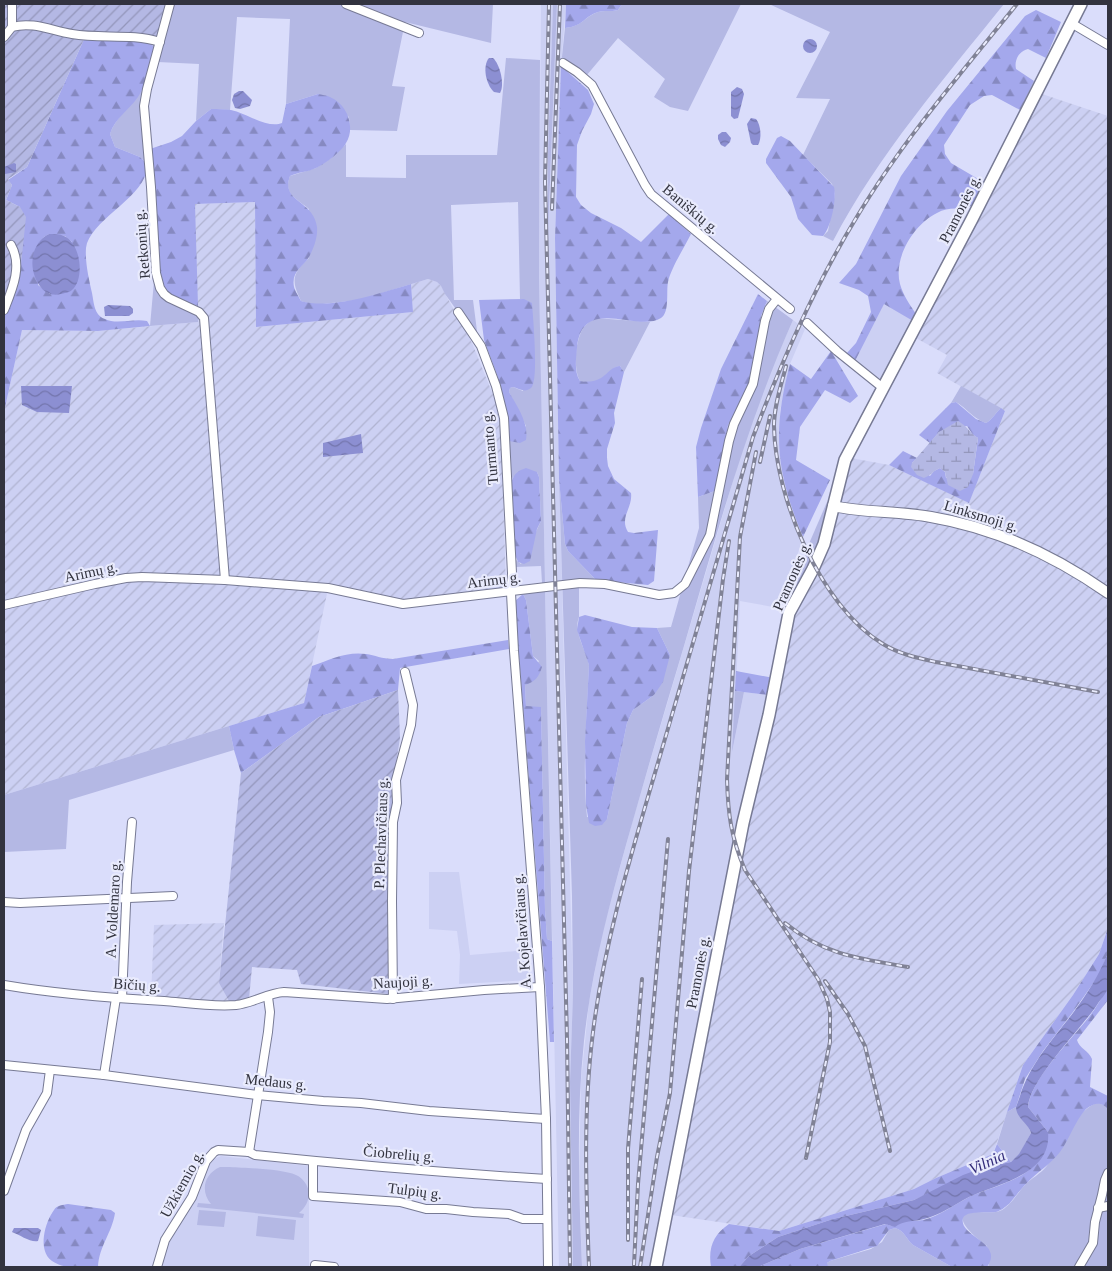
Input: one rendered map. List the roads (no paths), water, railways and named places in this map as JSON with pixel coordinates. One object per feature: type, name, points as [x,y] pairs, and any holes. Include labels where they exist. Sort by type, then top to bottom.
[{"type":"main road","name":"Pramonės g.","points":[[656,1267],[739,842],[773,697],[789,613],[817,562],[824,544],[845,460],[972,219],[1080,4]]},
{"type":"main road","name":"Linksmoji g.","points":[[833,506],[930,517],[976,527],[1045,555],[1108,593]]},
{"type":"street","points":[[12,4],[12,27]]},
{"type":"street","name":"Retkonių g.","points":[[170,4],[144,106],[156,273],[157,281],[164,294],[199,312],[204,318],[225,580]]},
{"type":"street","points":[[346,4],[419,33]]},
{"type":"street","points":[[1071,23],[1108,46]]},
{"type":"street","points":[[4,37],[12,27],[32,25],[74,34],[137,36],[160,42]]},
{"type":"street","name":"Baniškių g.","points":[[563,63],[592,85],[651,194],[790,309]]},
{"type":"street","points":[[4,310],[12,291],[16,273],[16,256],[12,245]]},
{"type":"street","name":"Arimų g.","points":[[4,605],[126,578],[160,577],[328,588],[403,604],[580,583],[605,584],[644,593],[666,595],[680,589],[685,584],[710,535],[729,441],[734,424],[753,384],[766,321],[770,309],[777,299]]},
{"type":"street","name":"Turmanto g.","points":[[458,312],[481,346],[496,386],[504,418],[512,573],[511,592]]},
{"type":"street","points":[[807,323],[837,351],[883,388]]},
{"type":"street","name":"A. Kojelavičiaus g.","points":[[511,592],[540,986],[546,1119],[548,1267]]},
{"type":"street","name":"P. Plechavičiaus g.","points":[[393,999],[393,822],[397,803],[396,780],[411,724],[413,704],[405,672]]},
{"type":"street","name":"A. Voldemaro g.","points":[[104,1074],[119,998],[132,822]]},
{"type":"street","points":[[4,902],[20,903],[173,896]]},
{"type":"street","name":"Bičių g.","points":[[4,985],[30,990],[225,1005],[247,1004],[268,997]]},
{"type":"street","name":"Naujoji g.","points":[[268,997],[278,992],[284,992],[393,999],[540,986]]},
{"type":"street","points":[[249,1152],[269,1022],[268,997]]},
{"type":"street","name":"Medaus g.","points":[[4,1065],[104,1074],[257,1095],[430,1111],[546,1119]]},
{"type":"street","points":[[4,1191],[26,1130],[46,1093],[50,1070]]},
{"type":"street","name":"Užkiemio g.","points":[[157,1267],[165,1240],[192,1197],[206,1161],[218,1150],[249,1152]]},
{"type":"street","name":"Čiobrelių g.","points":[[249,1152],[255,1155],[313,1161],[547,1179]]},
{"type":"street","name":"Tulpių g.","points":[[313,1161],[314,1196],[400,1202],[426,1209],[508,1214],[523,1219],[547,1219]]},
{"type":"street","points":[[1079,1267],[1093,1243],[1104,1180],[1108,1173]]},
{"type":"street","points":[[1098,1208],[1108,1206]]},
{"type":"street","points":[[315,1265],[334,1267]]},
{"type":"water","points":[[810,39],[815,41],[817,46],[815,51],[810,53],[805,51],[803,46],[805,41]]},
{"type":"water","points":[[489,58],[493,58],[496,61],[500,70],[502,85],[500,93],[494,92],[491,89],[487,80],[485,70]]},
{"type":"water","points":[[737,87],[742,89],[744,94],[738,118],[734,119],[731,116],[731,92]]},
{"type":"water","points":[[243,91],[252,100],[250,106],[240,109],[235,108],[232,100],[234,94]]},
{"type":"water","points":[[751,118],[756,119],[760,128],[758,145],[751,143],[747,124]]},
{"type":"water","points":[[726,132],[731,138],[725,147],[721,145],[718,139],[718,135]]},
{"type":"water","points":[[16,164],[16,172],[5,174],[4,167]]},
{"type":"water","points":[[49,234],[61,235],[70,240],[77,253],[80,270],[79,278],[72,290],[56,295],[48,293],[39,285],[32,265],[36,247]]},
{"type":"water","points":[[108,305],[130,306],[133,309],[133,313],[129,316],[105,316],[104,307]]},
{"type":"water","points":[[21,386],[72,386],[69,413],[37,412],[22,405]]},
{"type":"water","points":[[361,434],[363,453],[323,457],[323,443]]},
{"type":"water","points":[[1108,953],[1109,985],[1107,990],[1046,1069],[1031,1096],[1028,1107],[1048,1132],[1047,1147],[1041,1158],[1032,1168],[1008,1182],[969,1197],[930,1217],[905,1222],[895,1227],[885,1224],[800,1249],[758,1267],[739,1267],[749,1256],[778,1237],[833,1219],[914,1200],[963,1175],[985,1167],[1011,1162],[1019,1154],[1031,1133],[1018,1114],[1016,1107],[1024,1084],[1043,1052],[1088,991]]},
{"type":"water","points":[[14,1228],[38,1228],[41,1230],[38,1241],[29,1240],[12,1232]]},
{"type":"railway","points":[[549,4],[545,182],[567,1039],[570,1267]]},
{"type":"railway","points":[[552,209],[560,4]]},
{"type":"railway","points":[[589,1267],[586,1179],[588,1091],[593,1032],[605,960],[631,854],[753,437],[800,323],[842,241],[894,160],[954,81],[1017,4]]},
{"type":"railway","points":[[786,366],[774,418],[776,454],[783,485],[792,516],[805,547],[821,577],[840,604],[860,627],[883,644],[916,657],[1098,692]]},
{"type":"railway","points":[[760,462],[770,416]]},
{"type":"railway","points":[[756,452],[740,537],[727,779],[728,804],[733,836],[745,870],[818,979],[827,999],[830,1012],[830,1042],[806,1158]]},
{"type":"railway","points":[[640,1267],[657,1157],[670,1093],[689,871],[729,541]]},
{"type":"railway","points":[[634,1265],[638,1184],[668,839]]},
{"type":"railway","points":[[785,923],[800,934],[828,949],[858,958],[908,967]]},
{"type":"railway","points":[[628,1240],[628,1149],[642,979]]},
{"type":"railway","points":[[825,981],[848,1014],[865,1046],[890,1151]]},
{"type":"water label","name":"Vilnia","points":[[987,1162]]}]
